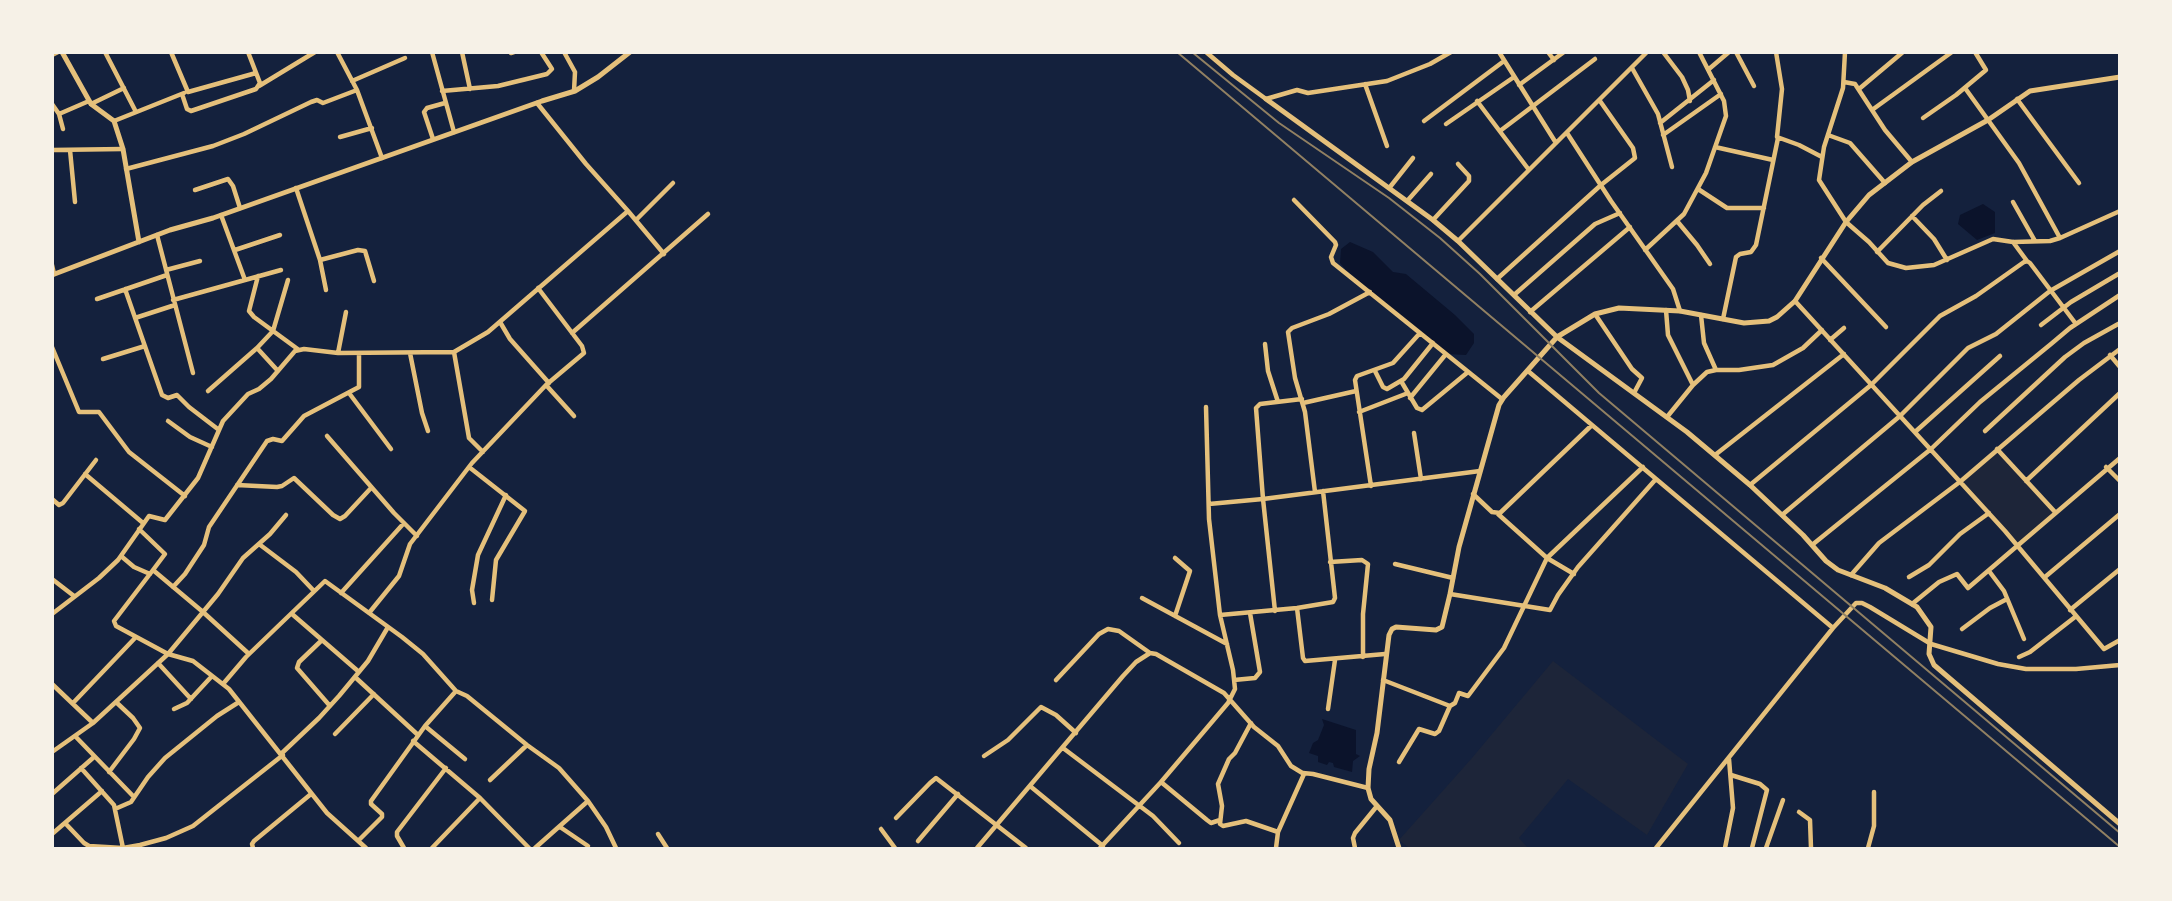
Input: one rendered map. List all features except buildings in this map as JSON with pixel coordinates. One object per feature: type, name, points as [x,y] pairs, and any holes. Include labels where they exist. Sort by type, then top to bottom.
[{"type":"street","points":[[52,56],[60,52],[90,103],[114,121],[123,149],[139,242]]},
{"type":"street","points":[[105,52],[136,112]]},
{"type":"street","points":[[171,52],[185,93],[187,109],[191,111],[251,91],[315,52]]},
{"type":"street","points":[[248,52],[259,86]]},
{"type":"street","points":[[337,52],[357,90],[382,158]]},
{"type":"street","points":[[432,52],[454,132]]},
{"type":"street","points":[[462,52],[470,89]]},
{"type":"street","points":[[442,90],[498,86],[547,74],[552,69],[541,52]]},
{"type":"street","points":[[564,52],[575,72],[574,91]]},
{"type":"street","points":[[52,265],[53,274],[157,235],[222,215],[537,102],[574,91],[598,77],[630,52]]},
{"type":"street","points":[[1206,52],[1232,75],[1390,187],[1433,220],[1458,241],[1557,337],[1667,417],[1750,485],[1826,561],[1838,570],[1885,588],[1917,607],[1931,627],[1929,654],[1934,665],[1944,676],[2120,824]]},
{"type":"street","points":[[1266,98],[1297,90],[1308,93],[1387,81],[1430,64],[1451,52]]},
{"type":"street","points":[[1498,52],[1556,143]]},
{"type":"street","points":[[1548,52],[1554,60]]},
{"type":"street","points":[[1519,85],[1564,52]]},
{"type":"street","points":[[1458,241],[1647,52]]},
{"type":"street","points":[[1664,52],[1682,78],[1688,90],[1690,101]]},
{"type":"street","points":[[1645,250],[1684,214],[1706,173],[1726,116],[1726,109],[1721,94],[1699,52]]},
{"type":"street","points":[[1708,69],[1729,52]]},
{"type":"street","points":[[1736,52],[1754,86]]},
{"type":"street","points":[[1723,319],[1734,262],[1738,255],[1754,250],[1774,160],[1778,138],[1782,89],[1776,52]]},
{"type":"street","points":[[1845,52],[1844,82],[1822,157],[1820,180],[1846,222],[1888,263],[1904,267],[1934,265],[1988,240],[2013,242],[2060,238],[2120,212]]},
{"type":"street","points":[[1859,88],[1903,52]]},
{"type":"street","points":[[1872,110],[1952,52]]},
{"type":"street","points":[[1923,118],[1965,88],[1986,70],[1975,52]]},
{"type":"street","points":[[352,81],[404,58]]},
{"type":"street","points":[[1500,131],[1595,59]]},
{"type":"street","points":[[1424,121],[1504,61]]},
{"type":"street","points":[[1632,68],[1658,114],[1672,167]]},
{"type":"street","points":[[114,121],[185,93],[256,73]]},
{"type":"street","points":[[1399,848],[1390,820],[1371,799],[1368,788],[1368,774],[1377,733],[1384,680],[1385,654],[1390,632],[1393,628],[1436,630],[1441,628],[1473,494],[1502,400],[1557,337],[1595,314],[1603,311],[1628,308],[1680,311],[1744,323],[1761,323],[1777,317],[1794,301],[1846,222],[1869,195],[1912,162],[1988,120],[2017,99],[2036,89],[2120,76]]},
{"type":"street","points":[[1446,124],[1514,77]]},
{"type":"street","points":[[1660,123],[1714,80]]},
{"type":"street","points":[[1844,82],[1851,82],[1859,88],[1885,130],[1912,162]]},
{"type":"street","points":[[1365,84],[1387,146]]},
{"type":"street","points":[[59,114],[124,88]]},
{"type":"street","points":[[1965,88],[2030,180],[2060,238]]},
{"type":"street","points":[[126,169],[214,146],[311,102],[317,100],[323,103],[357,90]]},
{"type":"street","points":[[1663,134],[1721,94]]},
{"type":"street","points":[[2017,99],[2080,183]]},
{"type":"street","points":[[1477,101],[1530,170]]},
{"type":"street","points":[[1497,279],[1601,185],[1633,160],[1636,155],[1600,101]]},
{"type":"street","points":[[537,102],[586,164],[628,210],[664,254]]},
{"type":"street","points":[[433,140],[424,112],[427,108],[445,103]]},
{"type":"street","points":[[52,104],[59,114],[63,129]]},
{"type":"street","points":[[340,137],[372,128]]},
{"type":"street","points":[[1567,133],[1673,289],[1680,311]]},
{"type":"street","points":[[1828,135],[1850,143],[1885,183]]},
{"type":"street","points":[[1778,138],[1799,145],[1822,157]]},
{"type":"street","points":[[1715,147],[1774,160]]},
{"type":"street","points":[[52,150],[123,149]]},
{"type":"street","points":[[70,150],[75,202]]},
{"type":"street","points":[[1390,187],[1414,158]]},
{"type":"street","points":[[1433,220],[1470,181],[1458,164]]},
{"type":"street","points":[[1408,200],[1431,174]]},
{"type":"street","points":[[195,190],[228,179],[234,186],[240,208]]},
{"type":"street","points":[[636,220],[673,183]]},
{"type":"street","points":[[296,188],[320,260],[326,290]]},
{"type":"street","points":[[1698,189],[1727,208],[1764,208]]},
{"type":"street","points":[[1877,252],[1912,216],[1941,191]]},
{"type":"street","points":[[1294,200],[1335,242],[1336,245],[1331,257],[1333,263],[1502,400]]},
{"type":"street","points":[[2013,202],[2035,241]]},
{"type":"street","points":[[258,276],[249,311],[254,317],[299,350],[359,354],[454,352],[488,332],[628,210]]},
{"type":"street","points":[[1514,295],[1595,224],[1620,213]]},
{"type":"street","points":[[572,332],[708,214]]},
{"type":"street","points":[[222,215],[245,280]]},
{"type":"street","points":[[1912,216],[1934,239],[1947,260]]},
{"type":"street","points":[[1677,221],[1710,264]]},
{"type":"street","points":[[1530,312],[1630,227]]},
{"type":"street","points":[[157,235],[193,373]]},
{"type":"street","points":[[234,250],[280,235]]},
{"type":"street","points":[[2013,242],[2076,324]]},
{"type":"street","points":[[320,260],[358,250],[366,251],[374,282]]},
{"type":"street","points":[[1782,515],[1900,416],[1968,348],[1996,334],[2050,291],[2120,251]]},
{"type":"street","points":[[1821,258],[1886,327]]},
{"type":"street","points":[[98,299],[125,290],[166,272],[200,261]]},
{"type":"street","points":[[1750,485],[1871,385],[1940,316],[1976,296],[2027,261]]},
{"type":"street","points":[[173,300],[281,270]]},
{"type":"street","points":[[2041,325],[2063,308],[2120,273]]},
{"type":"street","points":[[208,391],[274,331],[288,280]]},
{"type":"street","points":[[369,613],[400,576],[410,544],[470,467],[547,384],[584,353],[582,346],[538,288]]},
{"type":"street","points":[[125,290],[164,397],[168,398],[177,395],[189,407],[219,430]]},
{"type":"street","points":[[1315,492],[1314,471],[1302,401],[1292,364],[1288,336],[1290,330],[1329,314],[1370,292]]},
{"type":"street","points":[[1812,545],[1931,448],[1980,402],[2076,324],[2120,295]]},
{"type":"street","points":[[1794,301],[1961,481],[2045,577],[2075,617],[2104,649],[2120,640]]},
{"type":"street","points":[[135,318],[175,305]]},
{"type":"street","points":[[1666,310],[1668,336],[1693,385]]},
{"type":"street","points":[[338,353],[346,312]]},
{"type":"street","points":[[1595,314],[1632,369],[1642,378],[1634,393]]},
{"type":"street","points":[[1701,315],[1704,342],[1716,370]]},
{"type":"street","points":[[500,322],[510,339],[574,416]]},
{"type":"street","points":[[1985,431],[2065,357],[2084,343],[2120,323]]},
{"type":"street","points":[[1830,340],[1844,328]]},
{"type":"street","points":[[1667,417],[1693,385],[1707,372],[1773,365],[1803,348],[1822,330]]},
{"type":"street","points":[[1371,486],[1356,391],[1356,378],[1388,366],[1400,358],[1420,333]]},
{"type":"street","points":[[1375,370],[1385,389],[1401,381],[1433,343]]},
{"type":"street","points":[[1265,344],[1268,372],[1278,402]]},
{"type":"street","points":[[103,359],[145,346]]},
{"type":"street","points":[[52,347],[79,412],[99,412],[130,452],[185,496]]},
{"type":"street","points":[[257,348],[278,372]]},
{"type":"street","points":[[1851,575],[1879,543],[1961,481],[2110,355],[2120,349]]},
{"type":"street","points":[[52,614],[100,578],[121,556],[149,516],[165,520],[198,478],[223,421],[248,394],[259,389],[299,350]]},
{"type":"street","points":[[410,352],[420,406],[428,431]]},
{"type":"street","points":[[454,352],[469,438],[483,452]]},
{"type":"street","points":[[173,587],[185,574],[204,545],[209,527],[236,484],[267,441],[273,439],[282,441],[304,416],[335,398],[356,390],[360,383],[359,354]]},
{"type":"street","points":[[1410,398],[1446,354]]},
{"type":"street","points":[[1715,455],[1844,354]]},
{"type":"street","points":[[2110,355],[2120,367]]},
{"type":"street","points":[[1916,432],[2000,356]]},
{"type":"street","points":[[1528,371],[1833,628]]},
{"type":"street","points":[[1401,381],[1417,408],[1422,410],[1468,372]]},
{"type":"street","points":[[1275,610],[1262,499],[1256,408],[1260,404],[1302,401],[1356,391]]},
{"type":"street","points":[[349,393],[391,449]]},
{"type":"street","points":[[1359,412],[1408,393]]},
{"type":"street","points":[[2026,481],[2120,393]]},
{"type":"street","points":[[1030,786],[1102,847],[1161,782],[1230,698],[1235,689],[1220,615],[1209,504],[1206,407]]},
{"type":"street","points":[[168,422],[190,437],[212,447]]},
{"type":"street","points":[[1498,514],[1592,425]]},
{"type":"street","points":[[1414,433],[1421,479]]},
{"type":"street","points":[[327,436],[371,488],[417,536]]},
{"type":"street","points":[[1997,449],[2055,512]]},
{"type":"street","points":[[1912,604],[1939,582],[1957,574],[1968,588],[2120,458]]},
{"type":"street","points":[[52,499],[59,505],[63,503],[96,460]]},
{"type":"street","points":[[470,467],[525,511],[496,560],[492,600]]},
{"type":"street","points":[[1399,762],[1419,729],[1435,734],[1439,731],[1450,706],[1454,703],[1459,693],[1466,696],[1469,695],[1499,656],[1547,558],[1643,467]]},
{"type":"street","points":[[2106,468],[2120,481]]},
{"type":"street","points":[[1209,504],[1371,486],[1480,471]]},
{"type":"street","points":[[85,474],[143,523]]},
{"type":"street","points":[[236,484],[276,487],[282,486],[294,478],[333,515],[340,519],[371,488]]},
{"type":"street","points":[[1450,594],[1550,610],[1558,595],[1574,574],[1656,479]]},
{"type":"street","points":[[1220,615],[1297,608],[1333,602],[1323,491]]},
{"type":"street","points":[[1473,494],[1547,558],[1574,574]]},
{"type":"street","points":[[474,603],[472,590],[478,555],[506,495]]},
{"type":"street","points":[[1909,577],[1929,565],[1960,534],[1989,513]]},
{"type":"street","points":[[2045,577],[2120,514]]},
{"type":"street","points":[[52,752],[92,723],[168,654],[233,574],[243,558],[286,515]]},
{"type":"street","points":[[341,593],[404,523]]},
{"type":"street","points":[[139,529],[165,554],[114,621],[116,626],[135,638],[168,654],[193,662],[223,684],[282,754],[327,813],[366,848]]},
{"type":"street","points":[[259,544],[296,572],[314,591]]},
{"type":"street","points":[[121,556],[134,567],[151,572],[173,587],[250,654]]},
{"type":"street","points":[[1175,558],[1190,571],[1175,616]]},
{"type":"street","points":[[1330,562],[1362,560],[1368,564],[1363,614],[1363,657]]},
{"type":"street","points":[[1395,564],[1453,578]]},
{"type":"street","points":[[2070,610],[2120,569]]},
{"type":"street","points":[[1989,570],[2004,591],[2024,639]]},
{"type":"street","points":[[52,579],[74,596]]},
{"type":"street","points":[[223,684],[250,654],[324,581],[422,654],[456,691],[467,696],[526,745],[559,768],[606,827],[616,848]]},
{"type":"street","points":[[1142,598],[1227,644]]},
{"type":"street","points":[[1962,630],[1990,608],[2007,599]]},
{"type":"street","points":[[1656,848],[1833,628],[1856,603],[1862,603],[1930,644],[1998,664],[2026,669],[2076,669],[2120,665]]},
{"type":"street","points":[[1297,608],[1304,660],[1308,662],[1385,654]]},
{"type":"street","points":[[1234,680],[1255,678],[1260,672],[1250,613]]},
{"type":"street","points":[[292,614],[359,672]]},
{"type":"street","points":[[2019,657],[2030,652],[2075,617]]},
{"type":"street","points":[[65,823],[89,846],[123,848],[166,838],[193,826],[282,754],[330,706],[368,661],[388,627]]},
{"type":"street","points":[[1056,680],[1105,630],[1111,628],[1230,698],[1251,723],[1278,746],[1291,766],[1303,773],[1368,788]]},
{"type":"street","points":[[73,703],[135,638]]},
{"type":"street","points":[[322,640],[299,662],[297,668],[330,706]]},
{"type":"street","points":[[977,848],[1123,676],[1136,662],[1150,652]]},
{"type":"street","points":[[1328,709],[1335,660]]},
{"type":"street","points":[[158,663],[191,699]]},
{"type":"street","points":[[174,710],[191,699],[212,676]]},
{"type":"street","points":[[355,677],[418,735]]},
{"type":"street","points":[[1384,680],[1450,706]]},
{"type":"street","points":[[52,684],[92,723]]},
{"type":"street","points":[[358,841],[382,817],[382,814],[370,803],[418,735],[456,691]]},
{"type":"street","points":[[335,734],[374,694]]},
{"type":"street","points":[[110,772],[140,728],[133,718],[116,702]]},
{"type":"street","points":[[115,809],[128,804],[165,758],[217,716],[239,702]]},
{"type":"street","points":[[984,756],[1008,740],[1040,707],[1056,715],[1076,733]]},
{"type":"street","points":[[1251,723],[1229,759],[1218,782],[1217,790],[1222,806],[1220,824],[1223,826],[1246,821],[1278,832]]},
{"type":"street","points":[[425,726],[466,759]]},
{"type":"street","points":[[75,736],[134,797]]},
{"type":"street","points":[[414,741],[480,798],[529,848]]},
{"type":"street","points":[[490,780],[526,745]]},
{"type":"street","points":[[1063,748],[1153,816],[1179,843]]},
{"type":"street","points":[[52,794],[94,757]]},
{"type":"street","points":[[1725,848],[1734,808],[1729,759]]},
{"type":"street","points":[[81,768],[110,799],[115,809],[123,848]]},
{"type":"street","points":[[404,848],[396,836],[397,832],[446,768]]},
{"type":"street","points":[[1269,848],[1276,847],[1278,832],[1304,777],[1303,773]]},
{"type":"street","points":[[1731,775],[1760,784],[1767,790],[1752,848]]},
{"type":"street","points":[[896,818],[935,779],[938,779],[1026,848]]},
{"type":"street","points":[[1161,782],[1211,823],[1220,820]]},
{"type":"street","points":[[52,834],[102,791]]},
{"type":"street","points":[[1868,848],[1874,826],[1874,792]]},
{"type":"street","points":[[253,848],[254,840],[312,794]]},
{"type":"street","points":[[918,841],[958,794]]},
{"type":"street","points":[[432,848],[480,798]]},
{"type":"street","points":[[1766,848],[1783,800]]},
{"type":"street","points":[[535,848],[588,802]]},
{"type":"street","points":[[1355,848],[1353,838],[1355,833],[1377,806]]},
{"type":"street","points":[[1799,812],[1810,820],[1811,848]]},
{"type":"street","points":[[560,826],[588,846]]},
{"type":"street","points":[[881,829],[895,848]]},
{"type":"street","points":[[658,834],[667,848]]},
{"type":"shaded area","points":[[1983,204],[1995,212],[1995,233],[1977,240],[1958,224],[1960,215]]},
{"type":"shaded area","points":[[1350,242],[1373,252],[1393,272],[1406,274],[1455,315],[1474,334],[1474,343],[1466,355],[1446,354],[1346,270],[1340,263],[1341,249]]},
{"type":"shaded area","points":[[1997,449],[2055,512],[2017,545],[1961,481]]},
{"type":"shaded area","points":[[1553,661],[1688,764],[1647,835],[1568,779],[1519,838],[1528,848],[1409,848],[1399,840],[1472,758]]},
{"type":"shaded area","points":[[1322,719],[1356,730],[1356,754],[1360,756],[1353,761],[1352,772],[1334,767],[1333,763],[1329,762],[1327,765],[1318,762],[1318,756],[1309,753],[1313,743],[1318,740],[1324,725]]},
{"type":"railway","points":[[1177,52],[2120,847]]},
{"type":"railway","points":[[1192,52],[1279,123],[1389,198],[1440,238],[1480,274],[1599,393],[2120,833]]}]
